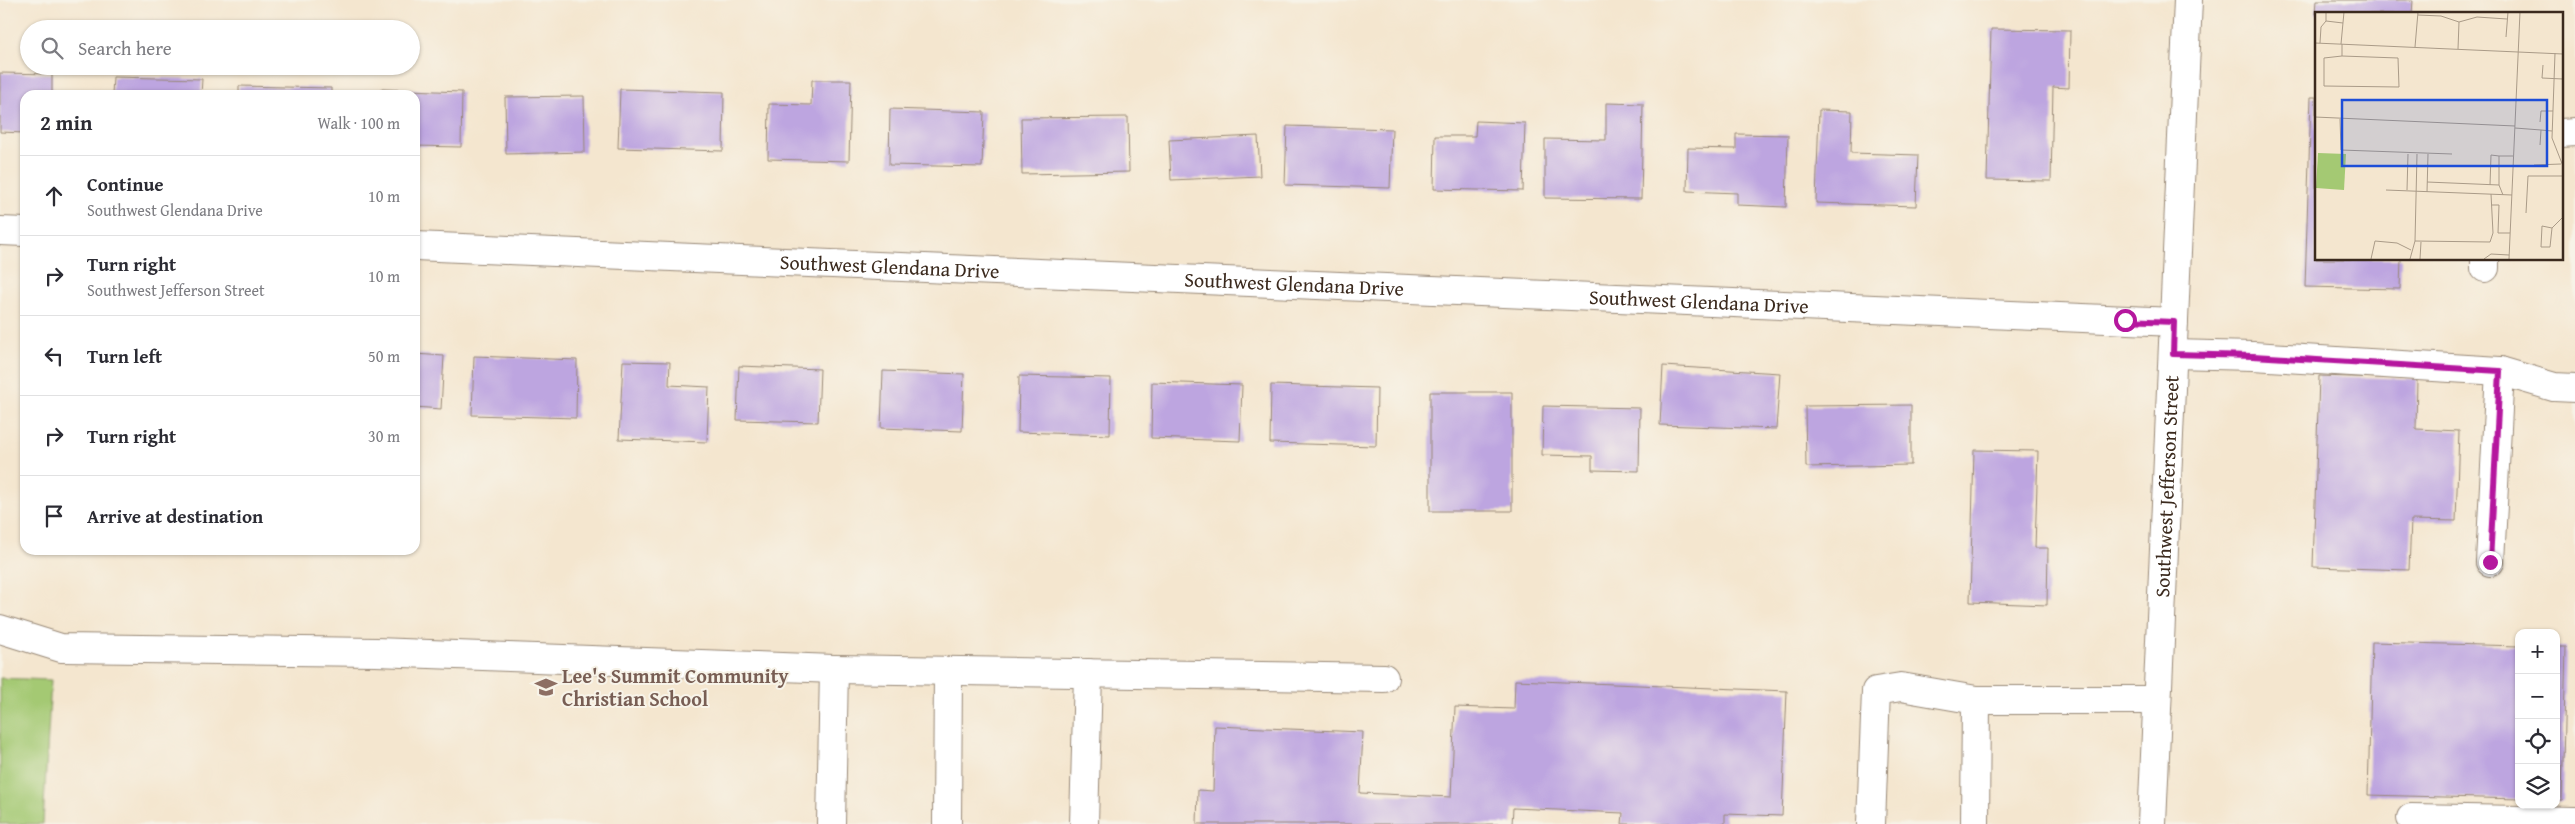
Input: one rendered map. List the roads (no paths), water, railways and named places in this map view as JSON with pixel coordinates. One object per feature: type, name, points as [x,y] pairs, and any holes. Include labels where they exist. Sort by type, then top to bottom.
[{"type":"street","name":"Southwest Jefferson Street","points":[[2152,824],[2188,0]]},
{"type":"street","points":[[2562,133],[2575,132]]},
{"type":"street","points":[[0,231],[20,232]]},
{"type":"street","name":"Southwest Glendana Drive","points":[[420,246],[2174,322]]},
{"type":"street","points":[[2173,354],[2253,356],[2500,371],[2554,387],[2575,388]]},
{"type":"street","points":[[2490,562],[2500,371]]},
{"type":"street","points":[[0,629],[60,648],[376,652],[834,669],[1384,678]]},
{"type":"street","points":[[831,824],[834,669]]},
{"type":"street","points":[[947,824],[948,671]]},
{"type":"street","points":[[1084,824],[1088,674]]},
{"type":"street","points":[[1871,824],[1876,691],[1901,687],[1976,700],[2157,700]]},
{"type":"street","points":[[1975,824],[1976,700]]},
{"type":"street","points":[[2411,818],[2575,821]]},
{"type":"place","name":"Lee's Summit Community Christian School","points":[[546,687]]}]
